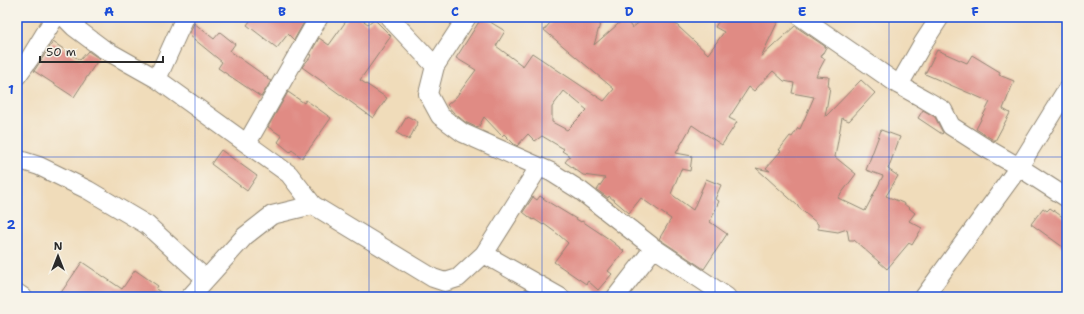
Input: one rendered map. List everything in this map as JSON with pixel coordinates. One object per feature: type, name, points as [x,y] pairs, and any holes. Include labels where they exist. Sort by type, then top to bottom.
[{"type":"street","points":[[17,76],[55,17]]},
{"type":"street","points":[[64,17],[74,27],[102,48],[157,79],[289,174],[313,205],[433,278],[445,282],[458,278],[484,254],[539,167]]},
{"type":"street","points":[[157,79],[185,17]]},
{"type":"street","points":[[247,143],[319,17]]},
{"type":"street","points":[[389,17],[435,66]]},
{"type":"street","points":[[467,17],[435,66],[428,94],[440,116],[463,133],[551,172],[581,191],[654,248],[727,297]]},
{"type":"street","points":[[803,17],[899,85],[943,110],[951,126],[1067,198]]},
{"type":"street","points":[[899,85],[940,17]]},
{"type":"street","points":[[924,297],[1019,167],[1067,89]]},
{"type":"street","points":[[17,159],[39,166],[88,190],[147,225],[206,279]]},
{"type":"street","points":[[190,297],[245,236],[272,215],[313,205]]},
{"type":"street","points":[[616,297],[654,248]]},
{"type":"street","points":[[484,254],[560,297]]},
{"type":"street","points":[[17,293],[22,297]]},
{"type":"building","points":[[253,17],[307,17],[294,40],[288,34],[277,48],[247,25]]},
{"type":"building","points":[[349,17],[358,17],[368,24],[374,19],[391,36],[360,80],[387,98],[373,118],[302,67],[312,55],[310,54],[319,38],[329,45]]},
{"type":"building","points":[[482,17],[505,31],[496,46],[523,66],[532,53],[604,101],[614,89],[544,30],[555,17],[602,17],[594,45],[625,18],[632,28],[646,17],[668,17],[708,54],[724,32],[715,27],[721,17],[780,17],[761,57],[795,26],[826,47],[821,57],[825,59],[816,76],[829,77],[828,87],[830,87],[825,117],[861,80],[875,93],[849,121],[842,118],[835,157],[856,174],[838,198],[865,211],[883,176],[866,170],[881,130],[900,137],[888,169],[898,176],[886,196],[903,203],[915,213],[909,221],[922,228],[912,245],[909,243],[887,269],[854,240],[849,240],[847,229],[838,232],[818,229],[818,224],[756,168],[770,171],[766,168],[781,151],[779,150],[790,136],[792,137],[798,128],[800,129],[814,97],[792,93],[794,83],[784,81],[773,71],[754,91],[749,87],[729,118],[737,122],[722,145],[692,125],[676,153],[692,156],[690,171],[681,169],[671,194],[693,210],[706,179],[721,185],[715,199],[719,201],[710,222],[727,234],[704,269],[659,239],[671,219],[641,198],[629,213],[609,196],[608,198],[597,190],[605,178],[583,175],[565,162],[570,156],[562,151],[564,149],[542,136],[535,141],[528,134],[517,146],[504,134],[502,136],[484,117],[478,128],[465,122],[454,113],[447,105],[456,97],[476,70],[456,58]],"holes":[[[564,91],[587,110],[567,130],[552,122],[552,107]]]},
{"type":"building","points":[[194,23],[214,39],[220,32],[235,44],[230,51],[271,81],[261,97],[218,68],[222,62],[189,35]]},
{"type":"building","points":[[53,42],[80,60],[88,51],[100,59],[74,97],[34,71]]},
{"type":"building","points":[[937,50],[967,63],[972,55],[1000,72],[999,75],[1014,81],[1003,109],[1010,113],[995,141],[976,129],[990,102],[925,74]]},
{"type":"building","points":[[288,92],[304,103],[306,100],[331,118],[302,158],[292,150],[290,152],[278,142],[282,136],[268,127]]},
{"type":"building","points":[[923,110],[935,117],[943,133],[942,134],[918,118]]},
{"type":"building","points":[[407,116],[418,122],[409,140],[397,133]]},
{"type":"building","points":[[221,150],[257,176],[247,191],[211,164]]},
{"type":"building","points":[[540,196],[581,222],[582,221],[624,251],[608,271],[612,274],[598,290],[588,281],[586,284],[554,262],[568,243],[544,224],[543,225],[534,219],[533,220],[523,212],[533,197],[537,200]]},
{"type":"building","points":[[1043,208],[1047,211],[1050,208],[1067,220],[1067,250],[1031,224]]},
{"type":"building","points":[[82,262],[122,289],[135,270],[158,286],[156,289],[167,297],[58,297]]}]
